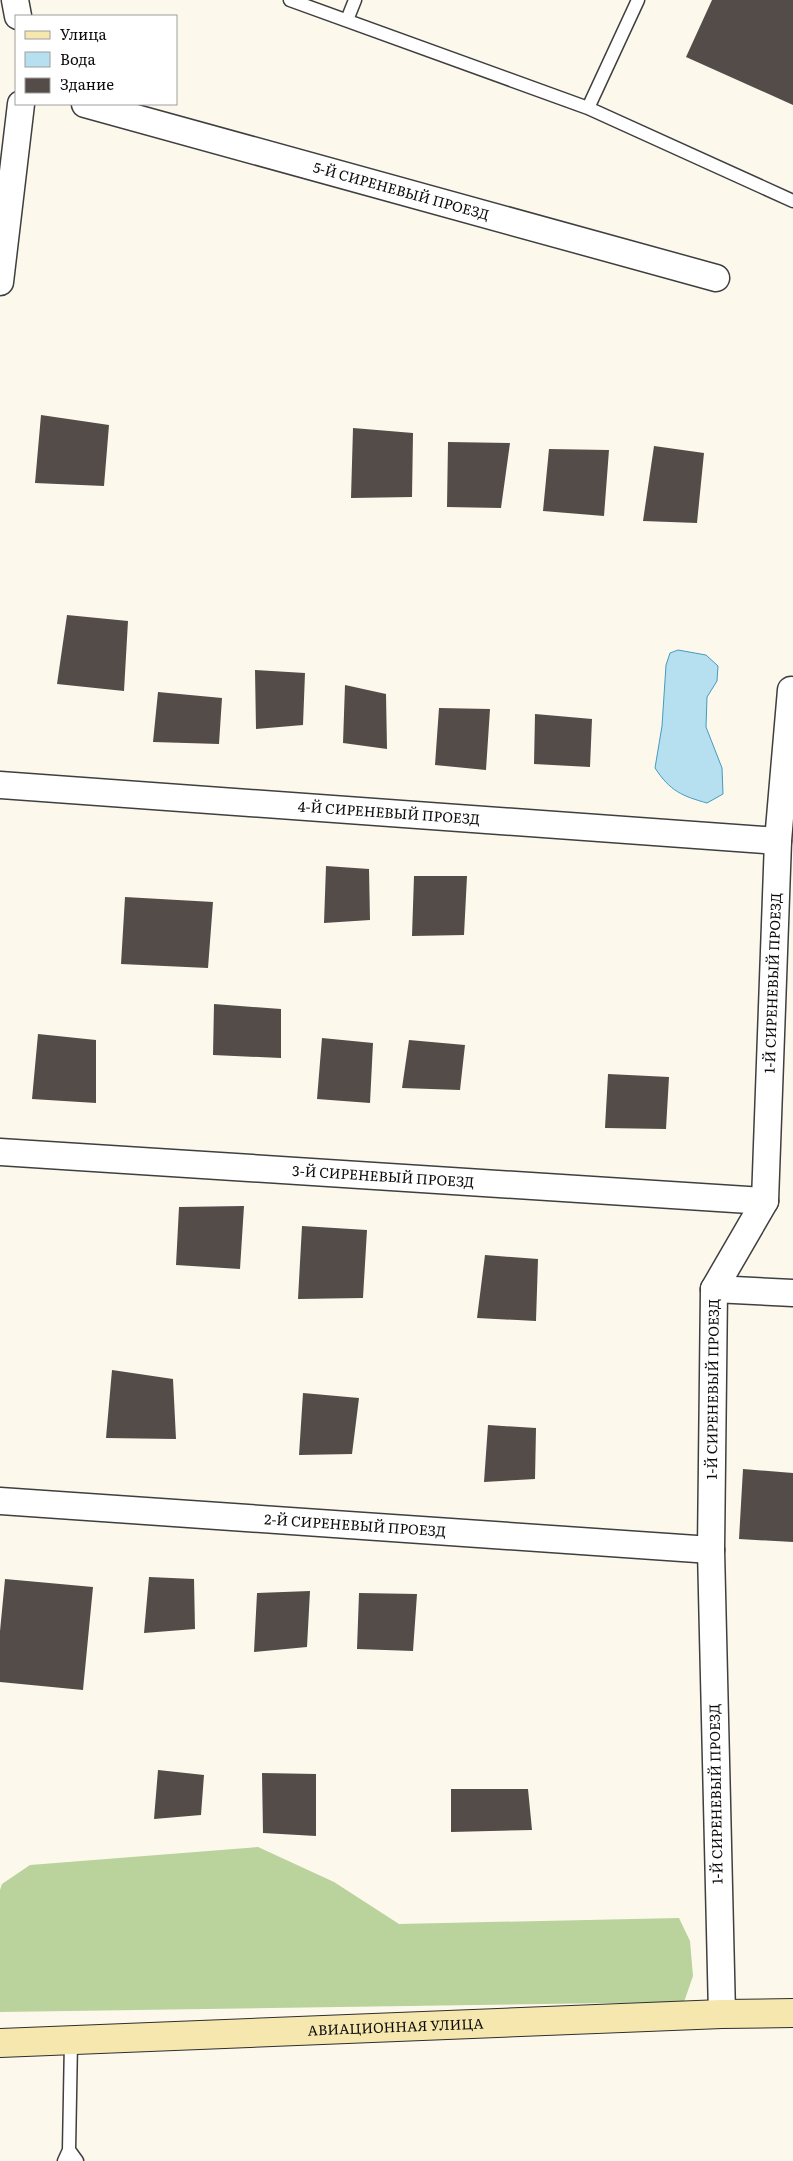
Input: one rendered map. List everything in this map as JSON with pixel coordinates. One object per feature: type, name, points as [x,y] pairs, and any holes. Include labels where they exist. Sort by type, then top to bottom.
[{"type":"street","points":[[15,0],[18,15]]},
{"type":"street","points":[[0,282],[21,105]]},
{"type":"street","name":"5-Й СИРЕНЕВЫЙ ПРОЕЗД","points":[[89,105],[716,278]]},
{"type":"street","name":"1-Й СИРЕНЕВЫЙ ПРОЕЗД","points":[[722,2014],[711,1550],[714,1288],[765,1201],[778,841],[792,690]]},
{"type":"street","name":"4-Й СИРЕНЕВЫЙ ПРОЕЗД","points":[[0,785],[778,841]]},
{"type":"street","name":"3-Й СИРЕНЕВЫЙ ПРОЕЗД","points":[[0,1152],[765,1201]]},
{"type":"street","points":[[714,1288],[793,1293]]},
{"type":"street","name":"2-Й СИРЕНЕВЫЙ ПРОЕЗД","points":[[0,1501],[711,1550]]},
{"type":"street","name":"АВИАЦИОННАЯ УЛИЦА","points":[[0,2043],[722,2014],[793,2013]]},
{"type":"lane","points":[[290,0],[588,108],[793,201]]},
{"type":"lane","points":[[347,20],[355,0]]},
{"type":"lane","points":[[588,108],[638,0]]},
{"type":"lane","points":[[71,2041],[66,2156],[77,2161]]},
{"type":"green space","points":[[258,1847],[334,1882],[399,1924],[679,1918],[690,1941],[693,1976],[684,2002],[0,2012],[0,1890],[2,1884],[30,1865]]},
{"type":"water","points":[[678,650],[706,655],[718,666],[717,681],[707,697],[706,727],[722,768],[723,794],[707,803],[690,798],[671,787],[655,768],[662,726],[666,665],[670,653]]},
{"type":"building","points":[[712,0],[793,0],[793,105],[686,57]]},
{"type":"building","points":[[41,415],[109,425],[104,486],[35,483]]},
{"type":"building","points":[[353,428],[413,433],[412,497],[351,498]]},
{"type":"building","points":[[448,442],[510,443],[501,508],[447,507]]},
{"type":"building","points":[[654,446],[704,453],[697,523],[643,521]]},
{"type":"building","points":[[549,449],[609,450],[604,516],[543,511]]},
{"type":"building","points":[[67,615],[128,621],[124,691],[57,684]]},
{"type":"building","points":[[255,670],[305,673],[303,725],[256,729]]},
{"type":"building","points":[[345,685],[386,694],[387,749],[343,743]]},
{"type":"building","points":[[158,692],[222,698],[219,744],[153,742]]},
{"type":"building","points":[[439,708],[490,709],[486,770],[435,765]]},
{"type":"building","points":[[535,714],[592,719],[590,767],[534,764]]},
{"type":"building","points":[[326,866],[369,869],[370,920],[324,923]]},
{"type":"building","points":[[414,876],[467,876],[464,935],[412,936]]},
{"type":"building","points":[[125,897],[213,902],[208,968],[121,964]]},
{"type":"building","points":[[214,1004],[281,1009],[281,1058],[213,1055]]},
{"type":"building","points":[[38,1034],[96,1040],[96,1103],[32,1099]]},
{"type":"building","points":[[322,1038],[373,1043],[370,1103],[317,1099]]},
{"type":"building","points":[[409,1040],[465,1045],[460,1090],[402,1088]]},
{"type":"building","points":[[608,1074],[669,1077],[666,1129],[605,1128]]},
{"type":"building","points":[[244,1206],[240,1269],[176,1265],[179,1207]]},
{"type":"building","points":[[302,1226],[367,1230],[363,1298],[298,1299]]},
{"type":"building","points":[[485,1255],[538,1259],[536,1321],[477,1318]]},
{"type":"building","points":[[112,1370],[173,1379],[176,1439],[106,1438]]},
{"type":"building","points":[[303,1393],[359,1398],[352,1454],[299,1455]]},
{"type":"building","points":[[488,1425],[536,1428],[535,1479],[484,1482]]},
{"type":"building","points":[[743,1469],[793,1473],[793,1542],[739,1539]]},
{"type":"building","points":[[149,1577],[194,1579],[195,1629],[144,1633]]},
{"type":"building","points":[[5,1579],[93,1587],[83,1690],[0,1682],[0,1631]]},
{"type":"building","points":[[310,1591],[307,1647],[254,1652],[257,1593]]},
{"type":"building","points":[[359,1593],[417,1594],[413,1651],[357,1649]]},
{"type":"building","points":[[158,1770],[204,1775],[201,1815],[154,1819]]},
{"type":"building","points":[[262,1773],[316,1774],[316,1836],[263,1833]]},
{"type":"building","points":[[451,1789],[528,1789],[532,1830],[451,1832]]}]
